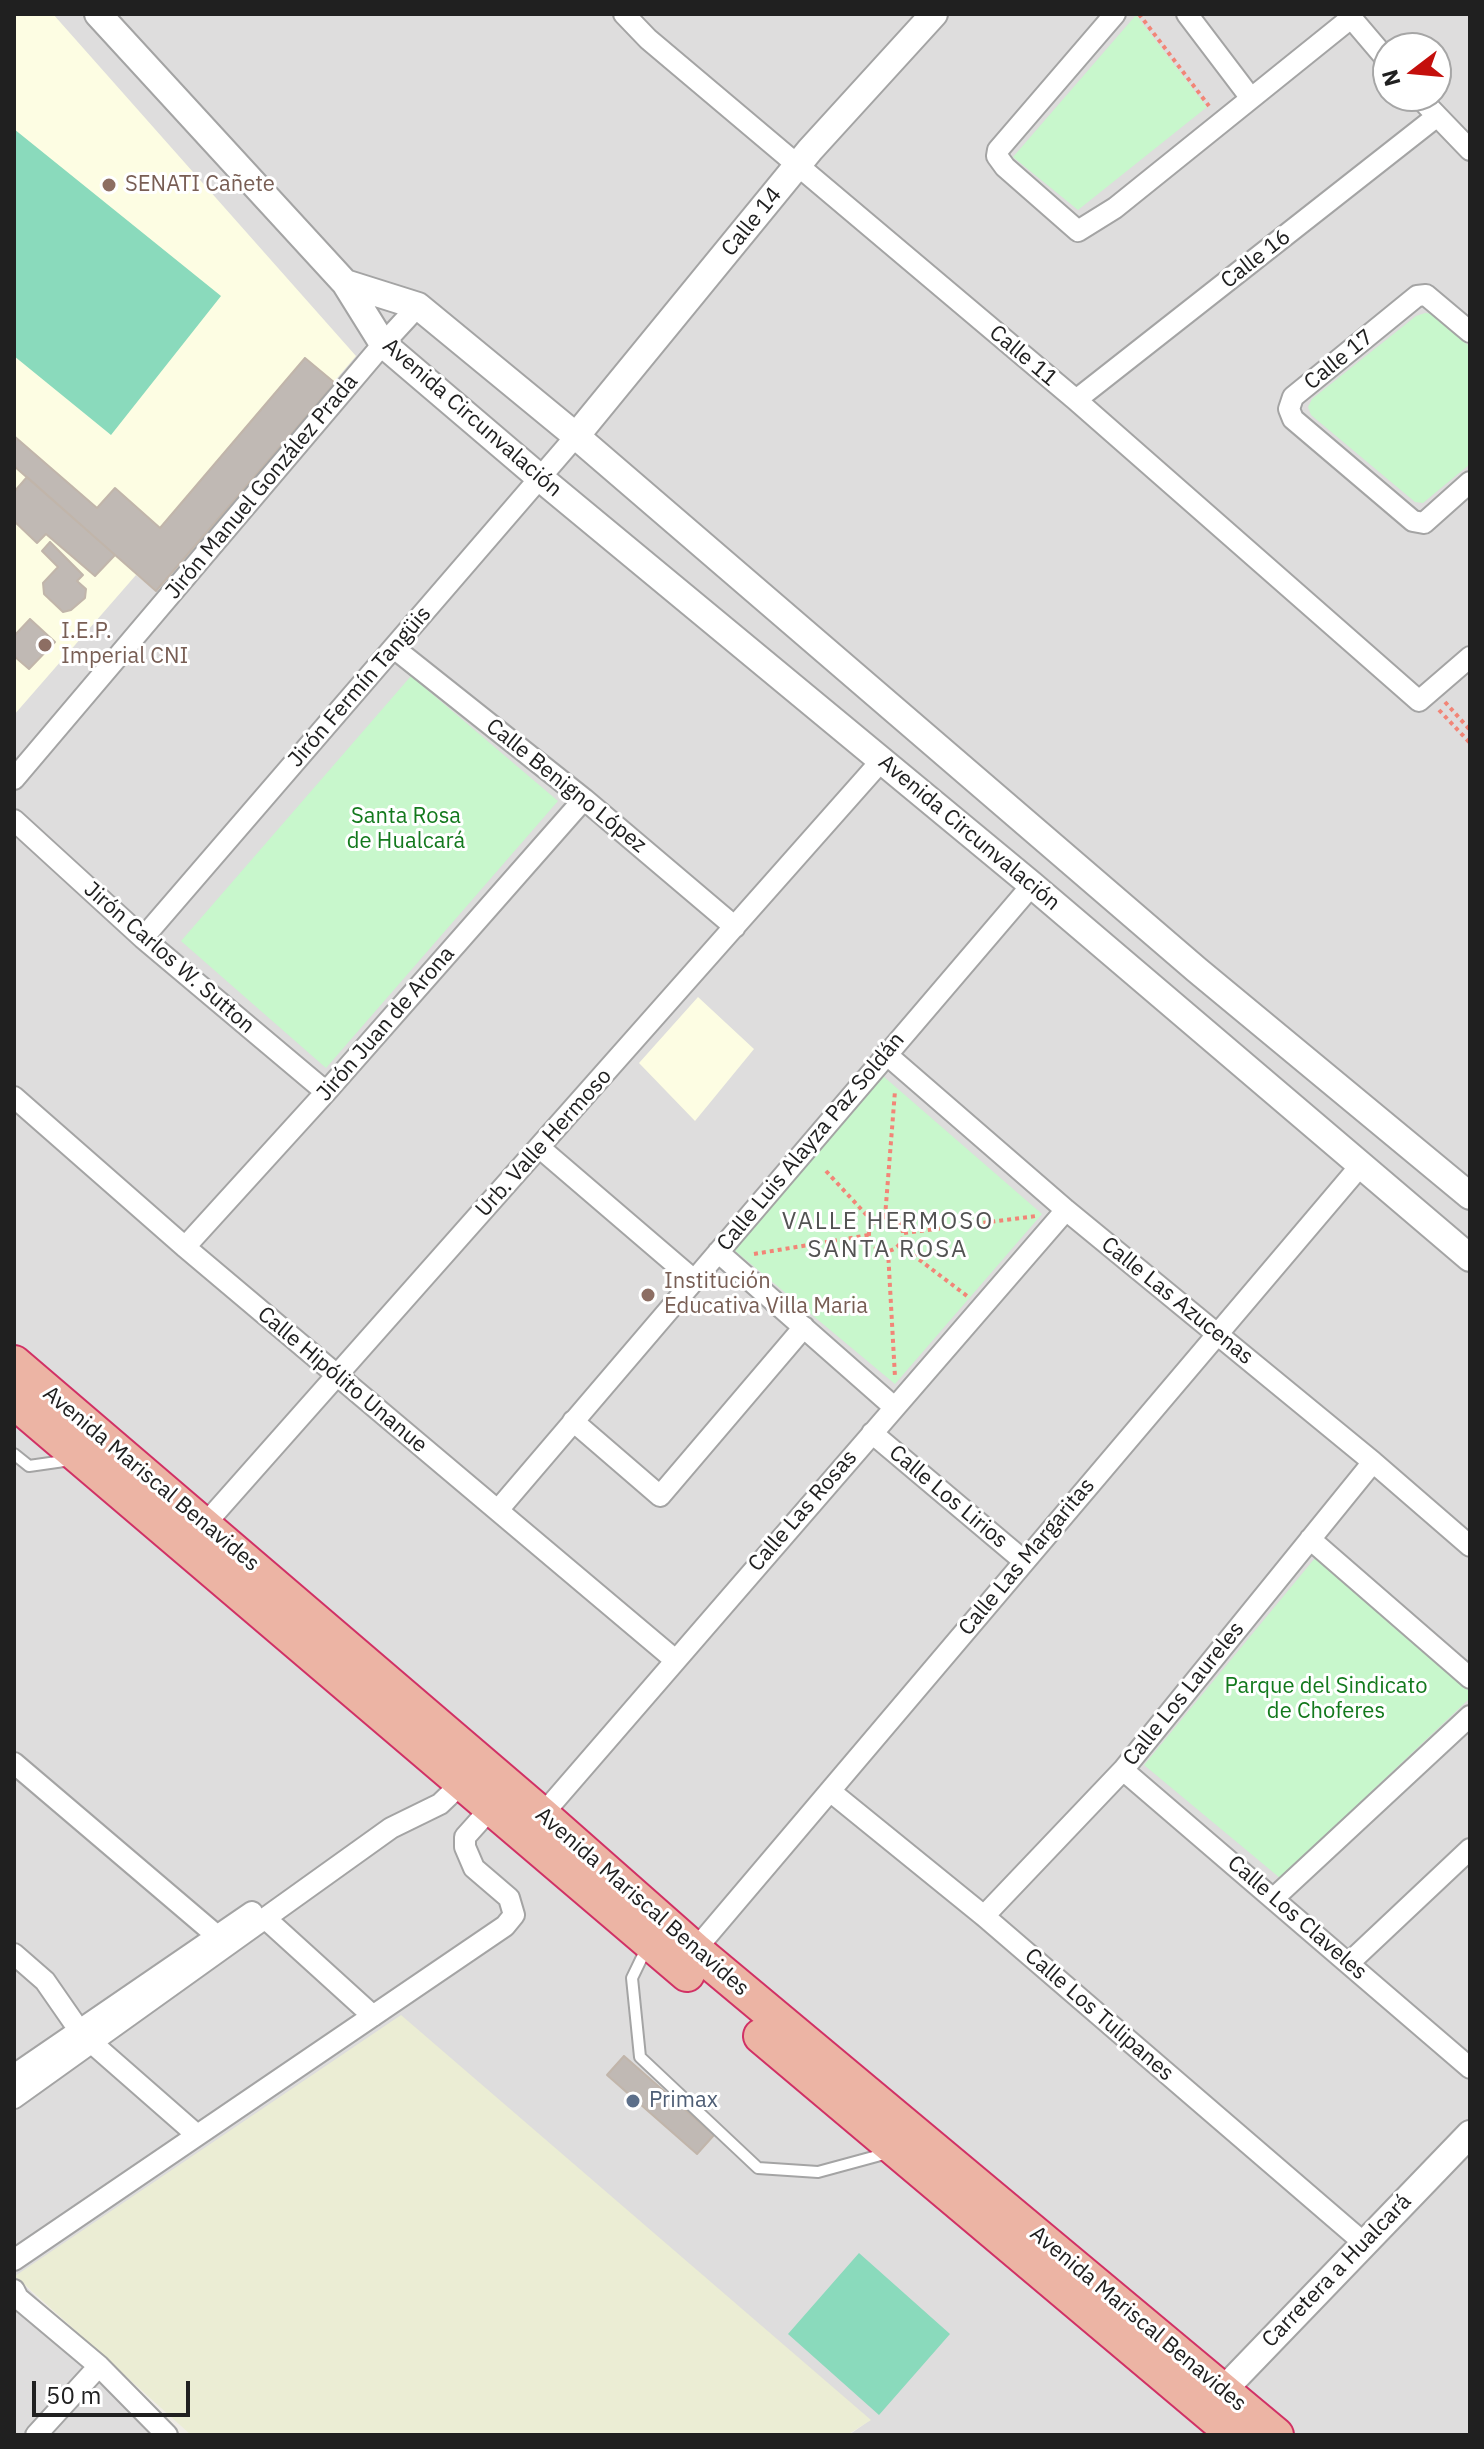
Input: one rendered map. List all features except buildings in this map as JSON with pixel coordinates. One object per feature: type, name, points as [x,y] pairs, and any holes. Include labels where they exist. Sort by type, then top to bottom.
[{"type":"highway","name":"Avenida Mariscal Benavides","points":[[14,1363],[195,1536],[491,1808],[898,2151],[1214,2400],[1276,2435]]},
{"type":"highway","name":"Avenida Mariscal Benavides","points":[[14,1401],[81,1459],[195,1536],[542,1815],[1214,2400],[1235,2435]]},
{"type":"street","points":[[98,14],[345,283]]},
{"type":"street","name":"Calle 11","points":[[624,14],[648,39],[939,287],[1427,695]]},
{"type":"street","name":"Calle 14","points":[[576,436],[799,165],[934,14]]},
{"type":"street","points":[[1115,14],[998,150],[999,162],[1078,231],[1115,208],[1350,16],[1372,42]]},
{"type":"street","points":[[1187,14],[1250,97]]},
{"type":"street","points":[[1432,112],[1470,150]]},
{"type":"street","name":"Calle 16","points":[[1076,400],[1436,117]]},
{"type":"street","name":"Avenida Circunvalación","points":[[345,283],[418,306],[576,436],[1197,970],[1470,1196]]},
{"type":"street","name":"Avenida Circunvalación","points":[[345,283],[383,344],[1056,905],[1470,1258]]},
{"type":"street","name":"Calle 17","points":[[1470,332],[1426,295],[1417,296],[1293,397],[1289,409],[1293,419],[1413,521],[1424,523],[1470,482]]},
{"type":"street","name":"Jirón Manuel González Prada","points":[[14,779],[418,306]]},
{"type":"street","name":"Jirón Fermín Tangüis","points":[[143,938],[576,436]]},
{"type":"street","name":"Calle Benigno López","points":[[394,648],[584,799],[735,927]]},
{"type":"street","points":[[1427,695],[1470,657]]},
{"type":"street","name":"Urb. Valle Hermoso","points":[[195,1536],[882,760]]},
{"type":"street","name":"Jirón Juan de Arona","points":[[185,1247],[584,799]]},
{"type":"street","name":"Jirón Carlos W. Sutton","points":[[14,820],[143,938],[326,1092]]},
{"type":"street","points":[[1056,905],[1082,872]]},
{"type":"street","name":"Calle Luis Alayza Paz Soldán","points":[[498,1510],[1032,885]]},
{"type":"street","points":[[1167,1000],[1197,970]]},
{"type":"street","name":"Calle Las Azucenas","points":[[886,1054],[1066,1210],[1373,1462],[1470,1546]]},
{"type":"street","name":"Calle Hipólito Unanue","points":[[14,1097],[185,1247],[674,1659]]},
{"type":"street","points":[[540,1148],[694,1280]]},
{"type":"street","name":"Calle Las Margaritas","points":[[695,1950],[1361,1165]]},
{"type":"street","name":"Calle Las Rosas","points":[[542,1815],[1066,1210]]},
{"type":"street","points":[[718,1252],[894,1407]]},
{"type":"street","points":[[573,1421],[660,1496],[804,1327]]},
{"type":"street","name":"Calle Los Lirios","points":[[872,1433],[1024,1561]]},
{"type":"street","name":"Calle Los Laureles","points":[[984,1916],[1123,1770],[1373,1462]]},
{"type":"street","points":[[1310,1539],[1470,1678]]},
{"type":"street","points":[[1274,1898],[1470,1716]]},
{"type":"street","points":[[14,1763],[216,1935]]},
{"type":"street","name":"Calle Los Claveles","points":[[1123,1770],[1470,2068]]},
{"type":"street","points":[[14,2075],[85,2036],[265,1918],[391,1828],[440,1804],[462,1783]]},
{"type":"street","name":"Calle Los Tulipanes","points":[[830,1791],[984,1916],[1364,2243]]},
{"type":"street","points":[[14,2260],[505,1926],[514,1915],[509,1898],[474,1868],[465,1847],[465,1837],[491,1808]]},
{"type":"street","points":[[1350,1962],[1470,1849]]},
{"type":"street","points":[[14,2098],[85,2036],[216,1935],[279,1896],[299,1894]]},
{"type":"street","points":[[265,1918],[373,2016]]},
{"type":"street","points":[[14,1954],[45,1981],[85,2036],[197,2135]]},
{"type":"street","name":"Carretera a Hualcará","points":[[1214,2400],[1470,2134]]},
{"type":"street","points":[[14,2290],[18,2298],[99,2366],[167,2435]]},
{"type":"street","points":[[36,2435],[99,2366]]},
{"type":"lane","points":[[14,1454],[29,1466],[81,1459]]},
{"type":"lane","points":[[650,1942],[632,1978],[640,2057],[758,2168],[818,2172],[898,2151]]},
{"type":"path","points":[[1139,14],[1221,121]]},
{"type":"path","points":[[1427,695],[1470,730]]},
{"type":"path","points":[[1427,695],[1470,743]]},
{"type":"path","points":[[885,1217],[895,1091]]},
{"type":"path","points":[[826,1171],[873,1223]]},
{"type":"path","points":[[904,1233],[1038,1215]]},
{"type":"path","points":[[885,1217],[897,1221],[904,1233],[900,1245],[888,1251],[875,1247],[869,1235],[873,1223],[885,1217]]},
{"type":"path","points":[[754,1254],[869,1235]]},
{"type":"path","points":[[900,1245],[967,1296]]},
{"type":"path","points":[[888,1251],[895,1377]]},
{"type":"shaded area","points":[[14,14],[1470,14],[1470,2435],[849,2435],[870,2420],[15,2276],[178,2435],[14,2435]]},
{"type":"shaded area","name":"SENATI Cañete","points":[[14,14],[53,14],[356,356],[156,591],[136,575],[14,715]]},
{"type":"shaded area","points":[[698,997],[754,1049],[695,1121],[639,1063]]},
{"type":"shaded area","points":[[401,2015],[871,2420],[847,2435],[191,2435],[15,2276]]},
{"type":"green space","points":[[1136,15],[1207,107],[1078,210],[1013,157]]},
{"type":"green space","points":[[14,129],[221,296],[111,435],[14,356]]},
{"type":"green space","points":[[1434,314],[1470,347],[1470,464],[1423,503],[1415,502],[1311,415],[1308,407],[1312,399],[1416,316]]},
{"type":"green space","name":"Santa Rosa de Hualcará","points":[[411,676],[558,801],[326,1068],[181,941]]},
{"type":"green space","points":[[883,1076],[1042,1214],[895,1384],[734,1250]]},
{"type":"green space","name":"Parque del Sindicato de Choferes","points":[[1315,1558],[1470,1692],[1470,1698],[1280,1878],[1144,1765]]},
{"type":"green space","points":[[859,2253],[950,2334],[879,2415],[788,2334]]},
{"type":"place","name":"SENATI Cañete","points":[[109,185]]},
{"type":"place","name":"I.E.P. Imperial CNI","points":[[45,645]]},
{"type":"place","name":"Institución Educativa Villa Maria","points":[[648,1295]]},
{"type":"place","name":"Primax","points":[[633,2101]]},
{"type":"district","name":"VALLE HERMOSO SANTA ROSA","points":[[888,1236]]}]
